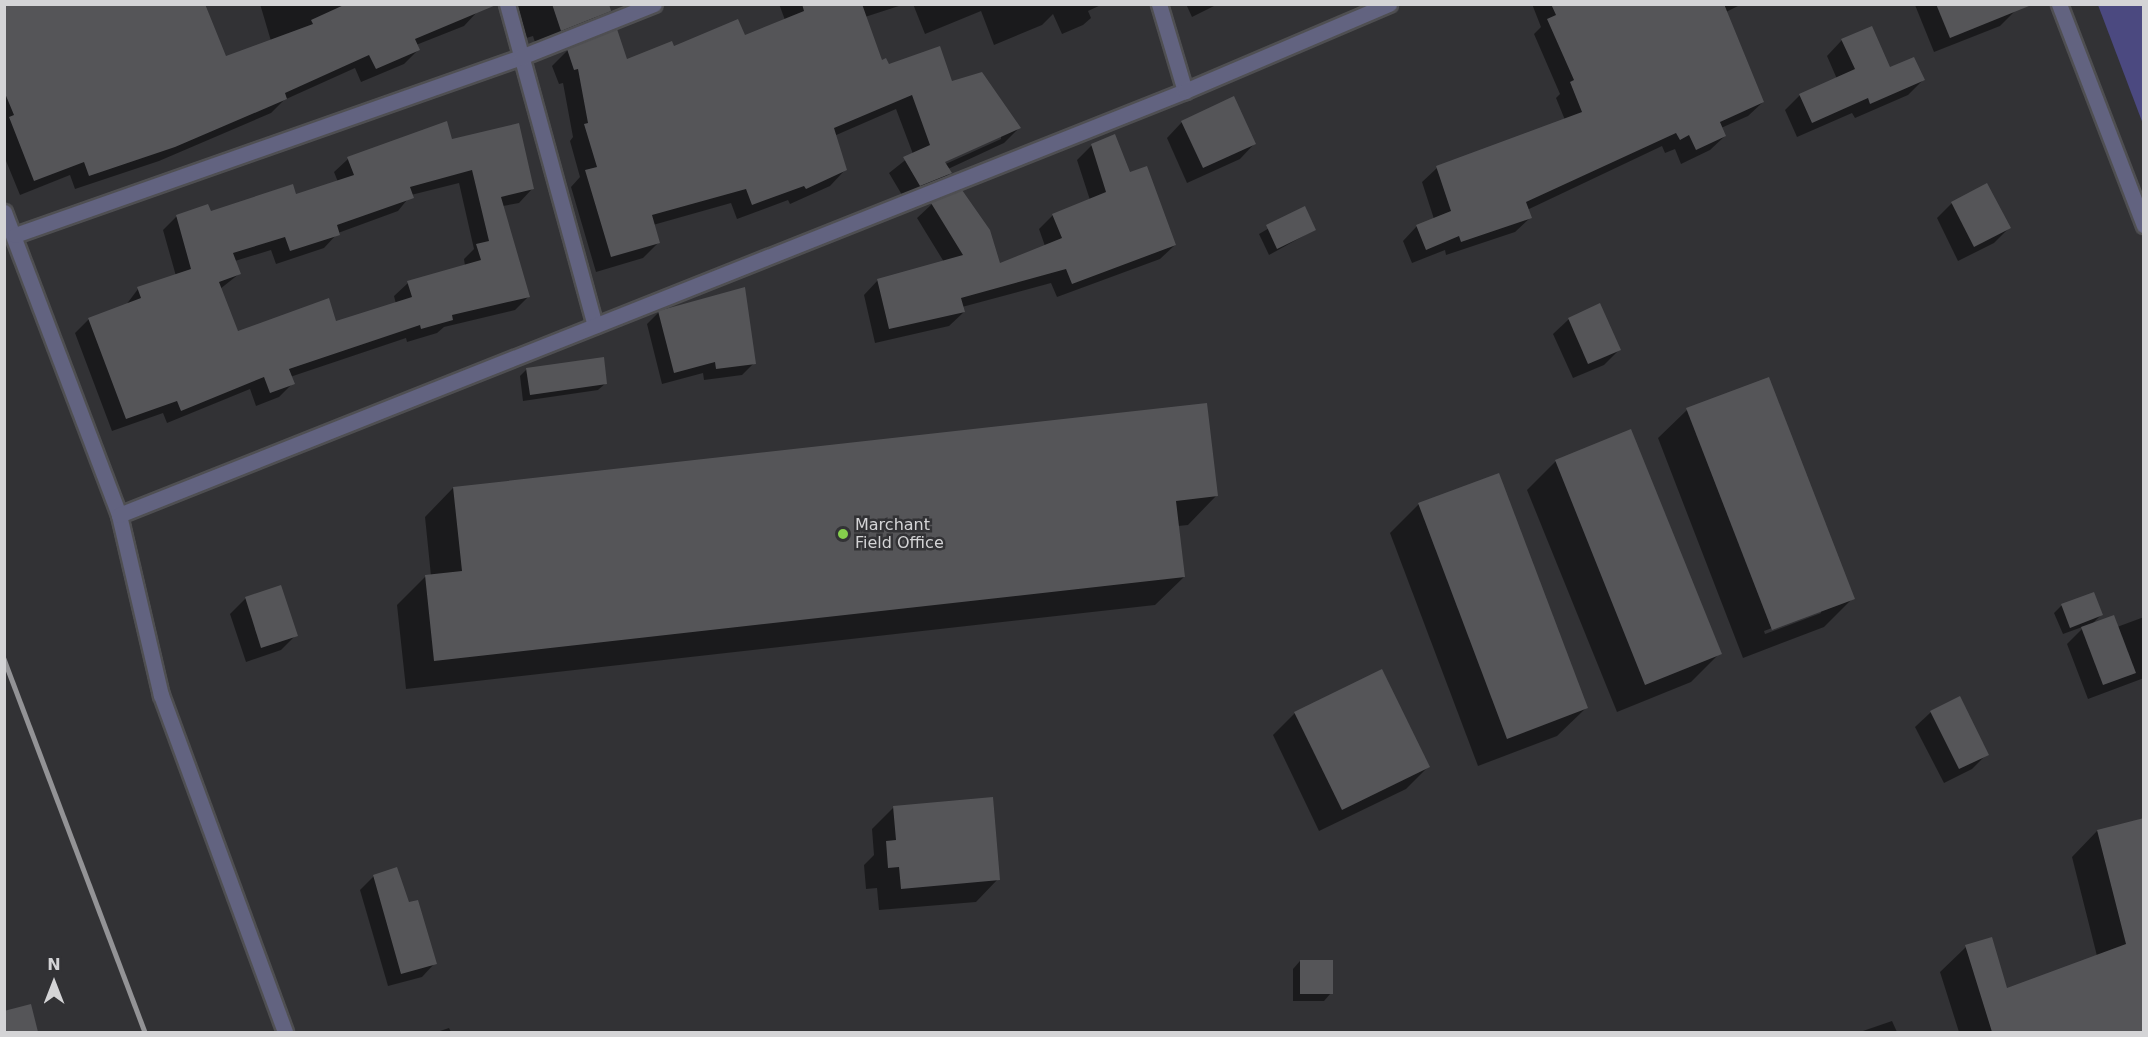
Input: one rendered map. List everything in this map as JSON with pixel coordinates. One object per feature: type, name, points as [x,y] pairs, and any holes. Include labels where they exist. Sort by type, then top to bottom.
[{"type":"street","points":[[507,4],[595,325]]},
{"type":"street","points":[[15,235],[521,57],[654,4]]},
{"type":"street","points":[[1159,4],[1185,91]]},
{"type":"street","points":[[119,515],[1185,91],[1389,4]]},
{"type":"street","points":[[2059,4],[2144,225]]},
{"type":"street","points":[[4,212],[15,235],[119,515],[161,695],[285,1032]]},
{"type":"shaded area","points":[[2098,5],[2143,5],[2143,124]]},
{"type":"building","points":[[4,4],[205,4],[226,56],[313,24],[311,20],[346,4],[496,5],[415,39],[420,50],[376,69],[369,55],[285,93],[287,99],[175,147],[89,176],[84,162],[34,181],[9,117],[14,115],[4,91]]},
{"type":"building","points":[[552,4],[609,4],[611,11],[561,31]]},
{"type":"building","points":[[802,4],[862,4],[882,60],[886,58],[889,64],[940,46],[952,81],[982,72],[1021,128],[945,162],[952,173],[920,186],[903,157],[930,145],[912,95],[834,128],[847,170],[806,189],[804,186],[752,205],[746,189],[652,215],[660,243],[611,257],[585,170],[597,167],[584,124],[588,123],[578,69],[574,70],[567,49],[617,29],[627,59],[672,41],[674,46],[738,19],[745,35],[804,11]]},
{"type":"building","points":[[1551,4],[1724,4],[1764,102],[1720,122],[1726,136],[1696,150],[1689,135],[1680,140],[1676,133],[1526,202],[1532,218],[1461,242],[1459,236],[1426,250],[1416,225],[1451,211],[1436,166],[1582,112],[1570,82],[1574,80],[1547,19],[1556,15]]},
{"type":"building","points":[[1936,4],[2029,4],[2029,6],[1950,38]]},
{"type":"building","points":[[1872,26],[1890,67],[1914,57],[1925,80],[1870,104],[1868,98],[1812,123],[1799,94],[1855,69],[1841,39]]},
{"type":"building","points":[[1234,96],[1256,144],[1203,168],[1181,121]]},
{"type":"building","points":[[447,121],[452,139],[519,123],[534,189],[501,197],[530,297],[452,315],[453,320],[421,329],[420,325],[289,369],[295,384],[270,393],[264,377],[181,411],[177,401],[126,419],[88,318],[141,298],[137,287],[191,269],[176,215],[208,204],[211,211],[293,184],[296,194],[354,175],[347,157]],"holes":[[[472,170],[489,241],[476,244],[481,260],[407,281],[412,297],[336,321],[329,298],[238,331],[219,282],[241,274],[233,253],[285,237],[290,251],[340,235],[337,225],[414,198],[410,187]]]},
{"type":"building","points":[[1115,134],[1130,172],[1147,166],[1176,245],[1072,284],[1066,269],[961,298],[965,312],[889,329],[877,279],[963,255],[931,203],[962,190],[990,230],[1000,263],[1062,238],[1052,214],[1106,192],[1091,144]]},
{"type":"building","points":[[1987,183],[2011,228],[1974,247],[1951,202]]},
{"type":"building","points":[[1305,206],[1316,230],[1277,249],[1266,225]]},
{"type":"building","points":[[745,287],[756,364],[716,369],[715,362],[674,373],[658,311]]},
{"type":"building","points":[[1600,303],[1621,350],[1588,364],[1568,318]]},
{"type":"building","points":[[604,357],[607,384],[530,395],[526,368]]},
{"type":"building","points":[[1769,377],[1855,599],[1772,630],[1686,408]]},
{"type":"building","points":[[1207,403],[1218,496],[1176,501],[1185,577],[434,661],[425,575],[462,571],[453,487]]},
{"type":"building","points":[[1631,429],[1722,654],[1645,685],[1555,460]]},
{"type":"building","points":[[1499,473],[1588,708],[1507,739],[1418,503]]},
{"type":"building","points":[[281,585],[298,636],[261,648],[245,597]]},
{"type":"building","points":[[2094,592],[2103,615],[2070,628],[2061,604]]},
{"type":"building","points":[[2114,615],[2136,673],[2103,685],[2081,627]]},
{"type":"building","points":[[1382,669],[1430,767],[1342,810],[1294,712]]},
{"type":"building","points":[[1960,696],[1989,755],[1959,769],[1930,711]]},
{"type":"building","points":[[993,797],[1000,880],[901,889],[899,867],[888,868],[886,841],[896,840],[893,806]]},
{"type":"building","points":[[2144,818],[2144,1032],[1992,1032],[1965,945],[1992,937],[2007,988],[2126,944],[2097,830]]},
{"type":"building","points":[[397,867],[409,902],[418,900],[437,964],[401,974],[373,875]]},
{"type":"building","points":[[1300,960],[1333,960],[1333,994],[1300,994]]},
{"type":"building","points":[[31,1004],[38,1032],[4,1032],[4,1011]]},
{"type":"railway","points":[[4,659],[145,1032]]},
{"type":"place","name":"Marchant Field Office","points":[[843,534]]}]
